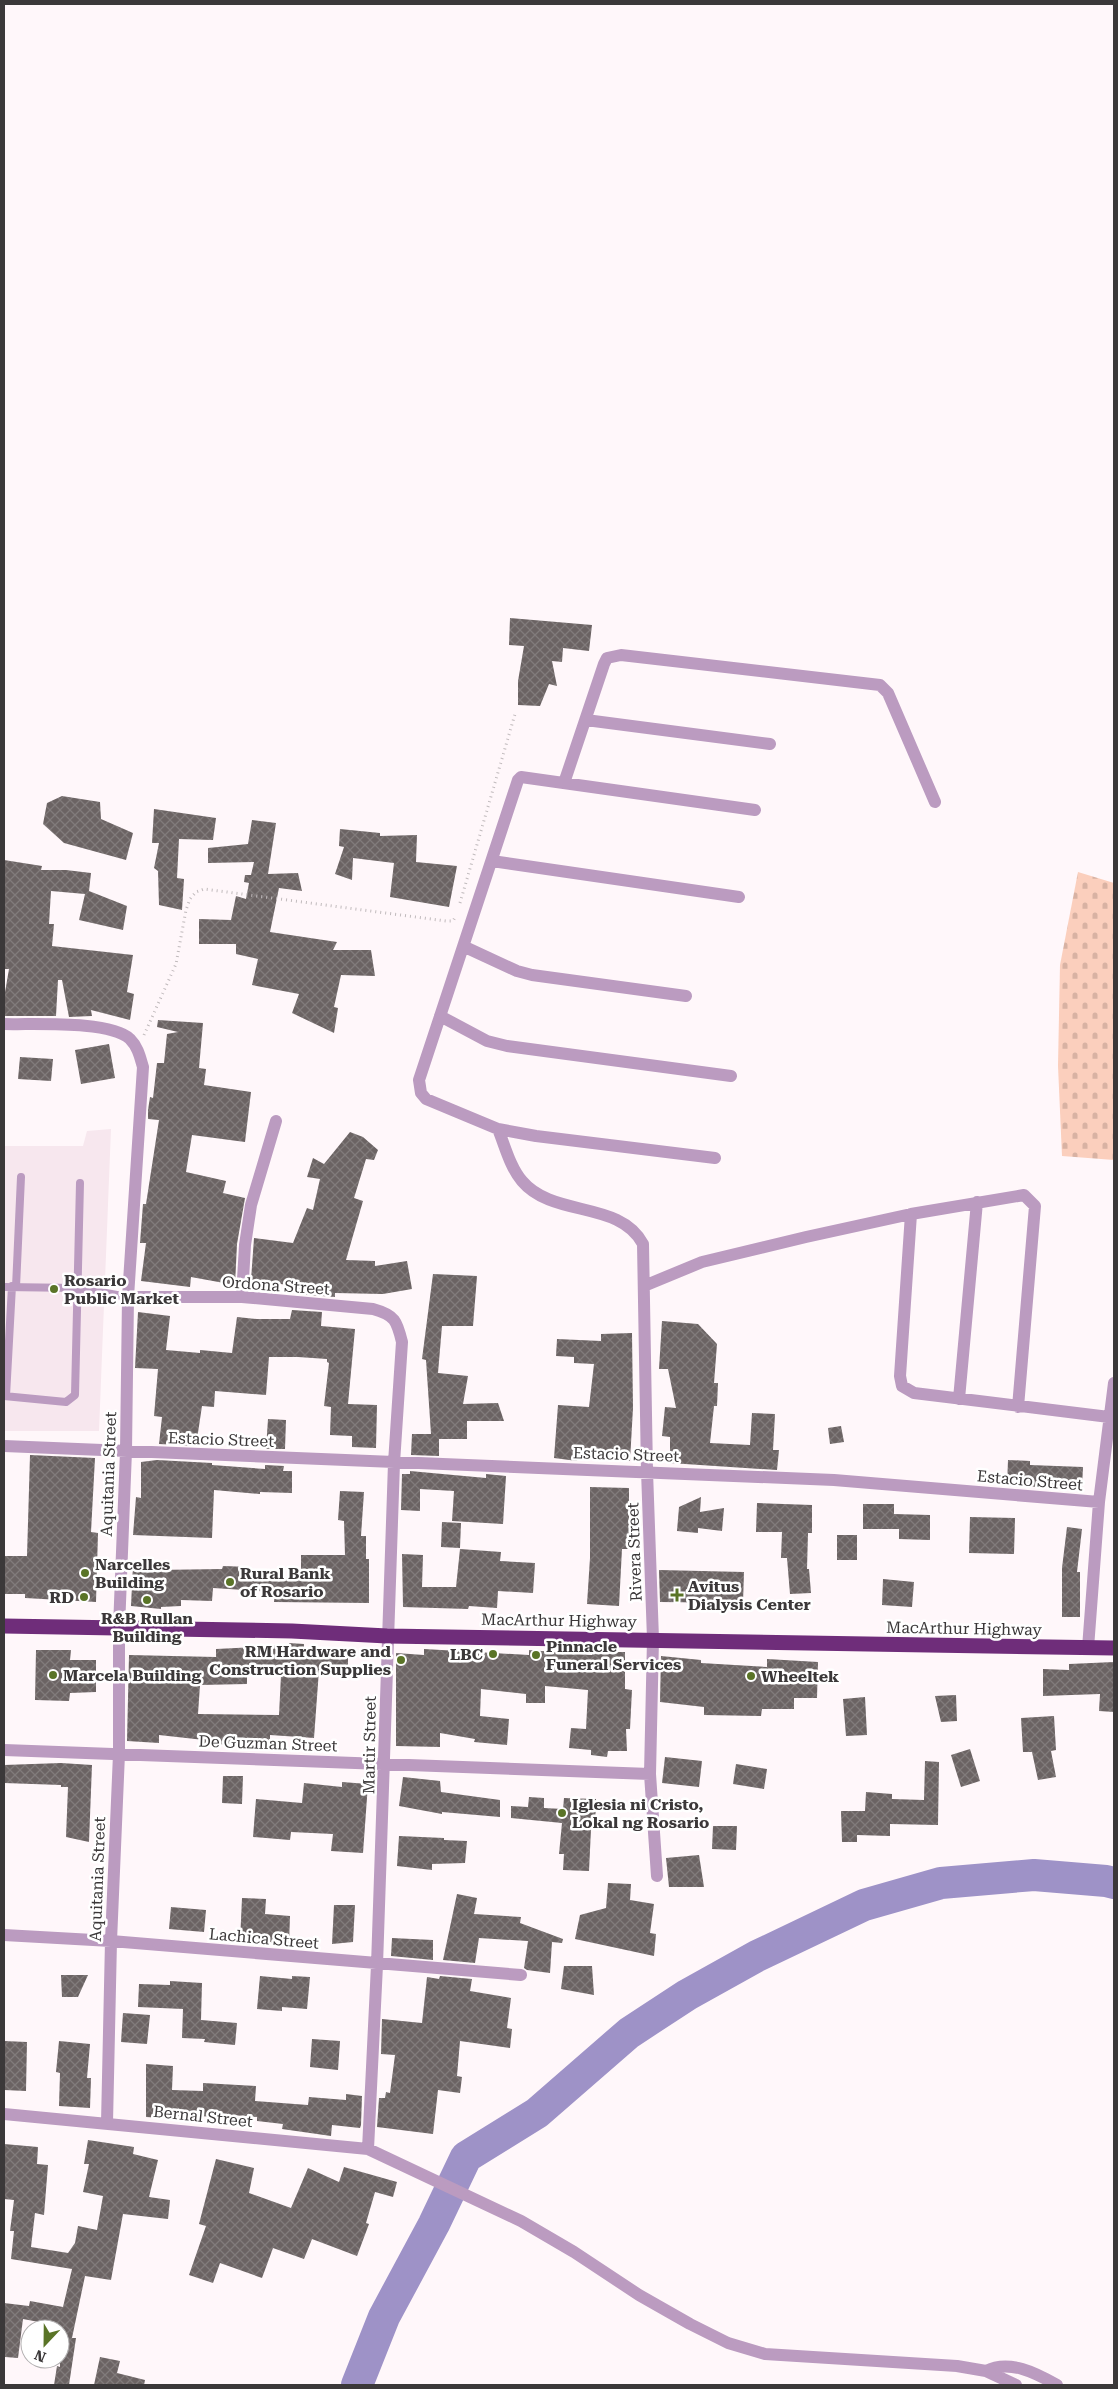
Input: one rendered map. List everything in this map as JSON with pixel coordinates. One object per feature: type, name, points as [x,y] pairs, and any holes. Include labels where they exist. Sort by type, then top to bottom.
[{"type":"highway","name":"MacArthur Highway","points":[[4,1626],[292,1631],[387,1636],[1114,1648]]},
{"type":"street","points":[[564,783],[604,664],[607,658],[620,654],[874,683],[888,693],[934,802]]},
{"type":"street","points":[[586,720],[770,744]]},
{"type":"street","points":[[715,1158],[536,1136],[498,1129],[426,1099],[421,1093],[419,1080],[465,948],[519,778],[526,776],[755,810]]},
{"type":"street","points":[[492,861],[738,897]]},
{"type":"street","points":[[465,948],[518,971],[532,975],[686,996]]},
{"type":"street","points":[[440,1016],[487,1041],[507,1046],[731,1076]]},
{"type":"street","points":[[4,1024],[87,1026],[118,1031],[130,1039],[138,1049]]},
{"type":"street","name":"Aquitania Street","points":[[107,2123],[111,1941],[119,1754],[119,1628],[126,1451],[128,1297],[143,1067],[138,1049]]},
{"type":"street","points":[[242,1297],[249,1214],[276,1121]]},
{"type":"street","name":"Rivera Street","points":[[498,1129],[515,1173],[535,1194],[550,1201],[623,1223],[638,1234],[643,1244],[647,1471],[653,1639],[650,1774],[657,1876]]},
{"type":"street","points":[[644,1286],[702,1262],[910,1214],[1018,1194],[1028,1197],[1035,1206],[1018,1407]]},
{"type":"street","points":[[959,1399],[977,1202]]},
{"type":"street","points":[[910,1214],[900,1381],[906,1390],[914,1393],[1018,1407],[1109,1417]]},
{"type":"street","name":"Ordona Street","points":[[128,1297],[242,1297],[373,1309],[393,1317],[398,1326],[402,1342]]},
{"type":"street","name":"Martir Street","points":[[368,2149],[385,1763],[387,1636],[394,1463],[402,1342]]},
{"type":"street","points":[[1099,1502],[1114,1383]]},
{"type":"street","name":"Estacio Street","points":[[4,1446],[834,1480],[1099,1502],[1088,1648]]},
{"type":"street","name":"De Guzman Street","points":[[4,1750],[650,1774]]},
{"type":"street","name":"Lachica Street","points":[[4,1935],[111,1941],[377,1965],[521,1975]]},
{"type":"street","name":"Bernal Street","points":[[4,2114],[368,2149],[521,2221],[574,2252],[639,2295],[690,2324],[728,2342],[765,2354],[956,2366],[986,2371]]},
{"type":"street","points":[[986,2371],[994,2367],[1010,2366],[1057,2385]]},
{"type":"street","points":[[986,2371],[1016,2385]]},
{"type":"lane","points":[[21,1177],[10,1287],[5,1396],[66,1402],[74,1395],[80,1183]]},
{"type":"lane","points":[[10,1287],[78,1288],[128,1297]]},
{"type":"path","points":[[138,1049],[176,964],[186,910],[190,899],[196,892],[204,889],[453,920],[456,918],[515,714]]},
{"type":"shaded area","name":"Rosario Public Market","points":[[111,1129],[99,1431],[4,1431],[4,1146],[83,1146],[87,1131]]},
{"type":"green space","points":[[1078,872],[1114,883],[1114,1160],[1062,1156],[1058,1066],[1060,965]]},
{"type":"building","points":[[510,618],[592,625],[589,651],[563,648],[562,662],[552,661],[557,686],[549,684],[540,706],[518,705],[518,681],[524,646],[509,645]]},
{"type":"building","points":[[62,796],[100,802],[101,819],[133,833],[126,860],[64,843],[43,824],[47,803]]},
{"type":"building","points":[[154,809],[216,818],[213,840],[179,839],[177,878],[184,879],[182,910],[159,905],[158,871],[154,868],[159,843],[152,843]]},
{"type":"building","points":[[252,820],[276,823],[268,874],[298,873],[302,891],[279,888],[270,932],[337,942],[333,950],[371,950],[375,976],[341,975],[334,1007],[338,1008],[334,1033],[292,1013],[299,994],[252,985],[258,959],[236,954],[236,944],[199,944],[199,919],[231,920],[236,896],[246,899],[249,883],[244,882],[245,875],[251,875],[254,862],[208,863],[208,848],[248,844]]},
{"type":"building","points":[[340,829],[380,833],[380,836],[417,835],[416,862],[457,866],[449,907],[390,897],[394,863],[353,858],[352,880],[335,874],[344,847],[339,846]]},
{"type":"building","points":[[4,860],[42,866],[41,870],[91,873],[89,891],[127,906],[123,930],[79,920],[85,894],[51,891],[49,924],[54,924],[52,946],[133,955],[127,992],[134,994],[130,1020],[91,1010],[92,1016],[69,1017],[62,980],[58,980],[56,1016],[4,1016],[4,998],[9,969],[4,969]]},
{"type":"building","points":[[158,1020],[203,1023],[199,1068],[206,1069],[204,1085],[251,1092],[245,1142],[192,1135],[186,1172],[226,1181],[223,1193],[245,1198],[237,1244],[235,1285],[191,1277],[190,1287],[141,1281],[146,1243],[140,1243],[143,1204],[146,1204],[159,1120],[148,1119],[148,1110],[150,1097],[153,1098],[157,1063],[164,1063],[167,1034],[178,1032],[157,1027]]},
{"type":"building","points":[[109,1044],[115,1078],[81,1084],[75,1050]]},
{"type":"building","points":[[20,1057],[53,1059],[51,1081],[18,1079]]},
{"type":"building","points":[[350,1132],[363,1137],[378,1150],[374,1160],[366,1159],[354,1198],[363,1201],[346,1260],[375,1261],[375,1266],[407,1261],[412,1289],[383,1294],[335,1293],[335,1297],[295,1294],[296,1286],[251,1280],[254,1238],[293,1243],[307,1208],[313,1210],[320,1179],[307,1177],[313,1158],[324,1164]]},
{"type":"building","points":[[433,1274],[477,1276],[473,1326],[442,1326],[438,1373],[468,1376],[463,1404],[498,1403],[504,1421],[467,1421],[467,1439],[439,1439],[439,1456],[411,1455],[412,1434],[431,1434],[426,1360],[422,1359]]},
{"type":"building","points":[[292,1310],[322,1312],[321,1326],[355,1329],[348,1404],[377,1405],[376,1448],[352,1447],[352,1436],[330,1435],[331,1407],[324,1406],[329,1363],[327,1359],[298,1357],[269,1357],[266,1395],[215,1391],[214,1407],[202,1406],[196,1446],[159,1444],[162,1417],[154,1416],[158,1369],[135,1368],[138,1312],[170,1316],[166,1350],[200,1353],[200,1350],[232,1353],[237,1317],[290,1319]]},
{"type":"building","points":[[662,1321],[698,1324],[717,1344],[714,1383],[718,1383],[717,1406],[714,1406],[710,1443],[750,1445],[752,1413],[775,1414],[773,1450],[779,1450],[777,1470],[670,1463],[670,1437],[662,1436],[665,1407],[676,1408],[668,1369],[659,1369]]},
{"type":"building","points":[[632,1333],[633,1408],[630,1461],[578,1457],[577,1461],[554,1458],[558,1405],[589,1407],[594,1364],[574,1363],[574,1357],[556,1356],[557,1339],[601,1341],[601,1334]]},
{"type":"building","points":[[268,1419],[286,1420],[285,1449],[266,1449]]},
{"type":"building","points":[[841,1426],[844,1442],[830,1444],[828,1428]]},
{"type":"building","points":[[30,1455],[95,1458],[91,1532],[98,1533],[96,1602],[25,1598],[25,1594],[4,1594],[4,1556],[27,1556]]},
{"type":"building","points":[[157,1460],[212,1463],[212,1465],[265,1469],[265,1465],[284,1466],[283,1471],[292,1471],[292,1493],[260,1492],[260,1494],[214,1490],[212,1538],[133,1535],[136,1497],[141,1498],[141,1462]]},
{"type":"building","points":[[1008,1460],[1030,1461],[1030,1465],[1083,1467],[1082,1488],[1007,1486]]},
{"type":"building","points":[[410,1471],[486,1478],[486,1474],[506,1476],[503,1524],[452,1521],[454,1491],[420,1489],[420,1511],[401,1510],[402,1474],[410,1474]]},
{"type":"building","points":[[590,1487],[629,1488],[629,1549],[622,1549],[619,1606],[587,1604],[590,1558]]},
{"type":"building","points":[[340,1491],[364,1492],[361,1536],[366,1536],[366,1559],[369,1559],[369,1603],[274,1602],[275,1592],[213,1588],[212,1601],[181,1600],[181,1606],[161,1607],[161,1609],[131,1606],[133,1564],[156,1564],[156,1570],[222,1569],[223,1566],[251,1567],[251,1576],[301,1578],[301,1555],[345,1555],[344,1521],[338,1520]]},
{"type":"building","points":[[701,1497],[700,1512],[724,1508],[722,1531],[698,1528],[698,1533],[677,1531],[679,1507]]},
{"type":"building","points":[[757,1503],[812,1505],[812,1533],[808,1533],[807,1569],[809,1569],[811,1593],[790,1594],[787,1558],[781,1558],[782,1532],[756,1532]]},
{"type":"building","points":[[863,1504],[894,1504],[894,1514],[930,1515],[930,1540],[899,1539],[899,1529],[863,1529]]},
{"type":"building","points":[[970,1517],[1015,1518],[1014,1554],[969,1553]]},
{"type":"building","points":[[442,1522],[461,1523],[460,1548],[441,1547]]},
{"type":"building","points":[[1067,1527],[1082,1529],[1077,1572],[1080,1572],[1080,1617],[1062,1617],[1062,1568]]},
{"type":"building","points":[[837,1535],[857,1535],[857,1560],[837,1560]]},
{"type":"building","points":[[460,1549],[501,1552],[500,1561],[535,1563],[533,1593],[498,1591],[497,1608],[469,1606],[468,1609],[403,1607],[402,1554],[423,1555],[422,1587],[456,1587]]},
{"type":"building","points":[[659,1570],[744,1572],[743,1603],[660,1602]]},
{"type":"building","points":[[883,1579],[914,1582],[912,1607],[882,1605]]},
{"type":"building","points":[[289,1643],[304,1644],[304,1651],[348,1651],[348,1670],[319,1670],[314,1738],[270,1735],[270,1745],[204,1744],[204,1740],[159,1735],[159,1743],[127,1741],[129,1655],[216,1657],[216,1649],[256,1647],[257,1645],[289,1646]],"holes":[[[247,1674],[281,1675],[279,1715],[198,1714],[200,1685],[247,1684]]]},
{"type":"building","points":[[424,1649],[529,1655],[529,1650],[592,1655],[592,1652],[625,1652],[625,1689],[632,1690],[630,1729],[626,1729],[627,1751],[608,1751],[607,1757],[591,1755],[591,1750],[569,1748],[571,1728],[586,1729],[588,1690],[545,1686],[545,1703],[526,1703],[526,1694],[481,1689],[480,1716],[509,1719],[507,1745],[474,1742],[475,1739],[440,1733],[440,1747],[396,1746],[396,1653],[424,1655]]},
{"type":"building","name":"Marcela Building","points":[[36,1650],[71,1650],[70,1660],[96,1660],[96,1692],[70,1693],[69,1701],[35,1700]]},
{"type":"building","points":[[661,1656],[701,1660],[701,1663],[767,1667],[767,1659],[818,1662],[817,1698],[794,1698],[794,1709],[762,1709],[761,1716],[704,1715],[704,1707],[660,1702]]},
{"type":"building","points":[[1114,1662],[1114,1712],[1099,1711],[1100,1694],[1043,1696],[1043,1669],[1069,1670],[1069,1664]]},
{"type":"building","points":[[956,1695],[957,1721],[941,1722],[935,1696]]},
{"type":"building","points":[[865,1697],[867,1735],[846,1736],[843,1699]]},
{"type":"building","points":[[1054,1716],[1056,1750],[1051,1751],[1056,1777],[1038,1780],[1032,1752],[1023,1752],[1021,1718]]},
{"type":"building","points":[[970,1749],[980,1781],[961,1787],[951,1755]]},
{"type":"building","points":[[665,1757],[702,1761],[699,1787],[662,1783]]},
{"type":"building","points":[[925,1761],[939,1762],[938,1825],[890,1824],[890,1836],[857,1835],[857,1842],[842,1842],[841,1811],[865,1811],[866,1792],[892,1794],[892,1799],[924,1800]]},
{"type":"building","points":[[61,1763],[92,1765],[89,1842],[66,1837],[68,1787],[61,1787],[61,1785],[4,1783],[4,1765]]},
{"type":"building","points":[[736,1764],[767,1769],[764,1789],[733,1784]]},
{"type":"building","points":[[223,1776],[243,1776],[242,1804],[222,1803]]},
{"type":"building","points":[[403,1777],[440,1781],[441,1792],[500,1800],[500,1817],[442,1812],[442,1814],[399,1806]]},
{"type":"building","points":[[342,1782],[368,1784],[363,1853],[331,1851],[333,1834],[291,1832],[290,1840],[253,1837],[256,1799],[302,1803],[304,1783],[342,1787]]},
{"type":"building","points":[[529,1797],[544,1798],[544,1808],[563,1809],[564,1798],[596,1799],[595,1829],[591,1829],[589,1871],[563,1870],[564,1854],[559,1854],[562,1823],[511,1818],[511,1806],[528,1807]]},
{"type":"building","points":[[713,1826],[737,1826],[736,1850],[712,1849]]},
{"type":"building","points":[[399,1836],[467,1841],[465,1863],[432,1864],[432,1870],[397,1866]]},
{"type":"building","points":[[699,1855],[704,1887],[669,1887],[666,1858]]},
{"type":"building","points":[[608,1883],[631,1884],[630,1900],[654,1904],[650,1933],[656,1934],[654,1956],[575,1939],[580,1915],[606,1908]]},
{"type":"building","points":[[457,1894],[477,1898],[474,1914],[521,1917],[520,1923],[563,1939],[562,1943],[552,1942],[550,1973],[524,1968],[528,1941],[479,1938],[475,1963],[443,1960]]},
{"type":"building","points":[[242,1898],[266,1899],[265,1914],[290,1916],[289,1944],[240,1942]]},
{"type":"building","points":[[334,1905],[355,1905],[353,1942],[332,1944]]},
{"type":"building","points":[[171,1907],[206,1910],[204,1932],[169,1929]]},
{"type":"building","points":[[392,1938],[433,1940],[433,1960],[391,1956]]},
{"type":"building","points":[[564,1966],[592,1966],[594,1995],[561,1989]]},
{"type":"building","points":[[61,1975],[88,1975],[78,1997],[62,1997]]},
{"type":"building","points":[[260,1976],[292,1979],[292,1976],[310,1977],[307,2009],[282,2007],[282,2011],[257,2009]]},
{"type":"building","points":[[440,1976],[472,1979],[470,1991],[511,1998],[507,2028],[512,2029],[510,2048],[460,2041],[457,2076],[462,2077],[460,2093],[438,2090],[433,2134],[377,2127],[379,2098],[385,2098],[386,2092],[390,2093],[395,2055],[381,2054],[382,2019],[422,2023],[427,1977],[439,1979]]},
{"type":"building","points":[[170,1981],[202,1983],[201,2020],[237,2023],[235,2045],[204,2042],[205,2039],[182,2038],[183,2009],[138,2007],[139,1984],[170,1985]]},
{"type":"building","points":[[123,2013],[150,2015],[147,2044],[121,2042]]},
{"type":"building","points":[[312,2039],[340,2041],[338,2070],[310,2067]]},
{"type":"building","points":[[4,2041],[27,2042],[26,2091],[4,2090]]},
{"type":"building","points":[[59,2041],[90,2044],[87,2078],[91,2078],[90,2108],[59,2106],[60,2073],[56,2072]]},
{"type":"building","points":[[146,2064],[173,2066],[172,2090],[203,2091],[203,2083],[256,2086],[255,2101],[308,2105],[309,2097],[346,2100],[346,2094],[362,2096],[361,2125],[360,2128],[332,2125],[331,2136],[282,2129],[283,2124],[257,2121],[257,2117],[220,2114],[220,2117],[196,2116],[196,2120],[146,2117]]},
{"type":"building","points":[[88,2140],[134,2147],[133,2154],[158,2160],[149,2197],[170,2200],[168,2219],[123,2214],[111,2280],[85,2276],[72,2338],[76,2338],[69,2385],[54,2385],[57,2369],[70,2369],[70,2319],[20,2319],[18,2358],[5,2357],[4,2303],[29,2306],[30,2301],[63,2307],[72,2269],[11,2259],[14,2231],[10,2231],[14,2200],[4,2199],[4,2144],[38,2147],[37,2164],[48,2165],[44,2215],[35,2213],[31,2247],[68,2253],[75,2243],[78,2226],[97,2230],[103,2196],[83,2192],[89,2164],[84,2164]]},
{"type":"building","points":[[216,2159],[254,2168],[249,2193],[291,2208],[308,2168],[339,2182],[344,2167],[397,2182],[393,2197],[375,2192],[366,2223],[369,2224],[357,2256],[312,2239],[304,2259],[273,2248],[262,2278],[220,2263],[213,2283],[189,2275],[206,2226],[199,2224]]},
{"type":"building","points":[[100,2357],[120,2361],[117,2373],[145,2380],[144,2385],[94,2385]]},
{"type":"waterway","points":[[357,2385],[384,2317],[434,2224],[466,2157],[537,2113],[629,2033],[687,1995],[757,1956],[864,1905],[941,1883],[1034,1875],[1114,1883]]},
{"type":"place","name":"Rosario Public Market","points":[[54,1289]]},
{"type":"place","name":"Narcelles Building","points":[[85,1573]]},
{"type":"place","name":"Rural Bank of Rosario","points":[[230,1582]]},
{"type":"place","name":"Avitus Dialysis Center","points":[[677,1595]]},
{"type":"place","name":"RD","points":[[84,1597]]},
{"type":"place","name":"R&B Rullan Building","points":[[147,1600]]},
{"type":"place","name":"LBC","points":[[493,1654]]},
{"type":"place","name":"Pinnacle Funeral Services","points":[[536,1655]]},
{"type":"place","name":"RM Hardware and Construction Supplies","points":[[401,1660]]},
{"type":"place","name":"Marcela Building","points":[[53,1675]]},
{"type":"place","name":"Wheeltek","points":[[751,1676]]},
{"type":"place","name":"Iglesia ni Cristo, Lokal ng Rosario","points":[[562,1813]]}]
